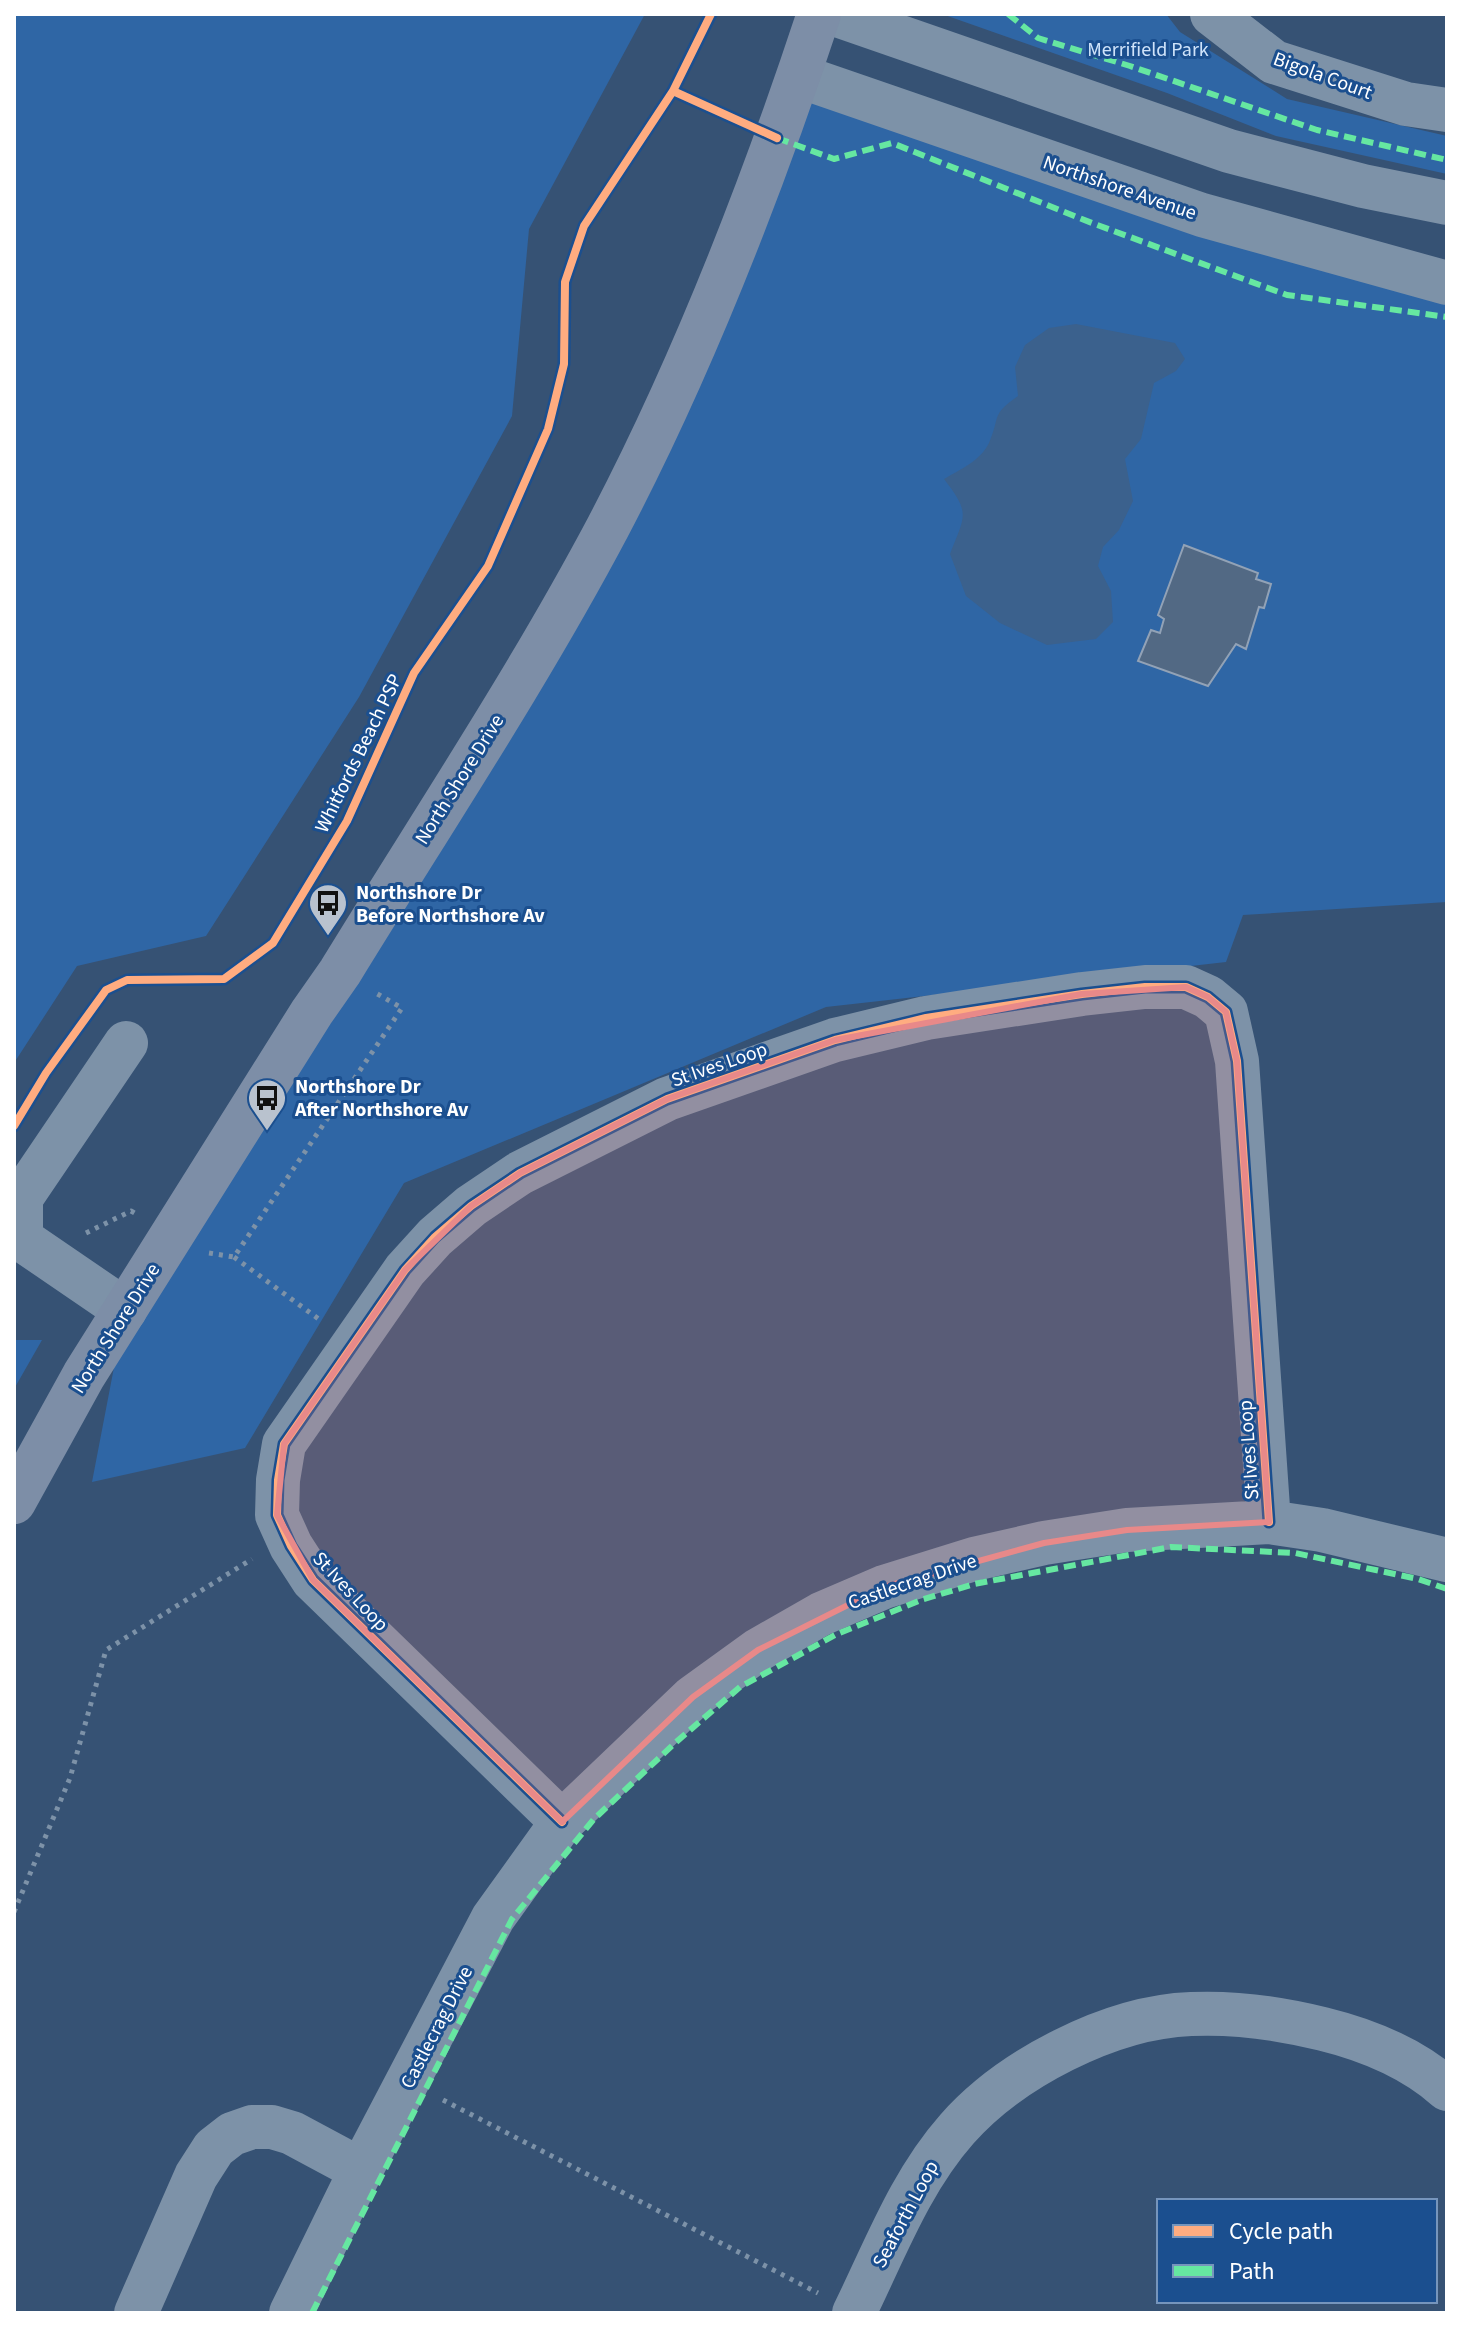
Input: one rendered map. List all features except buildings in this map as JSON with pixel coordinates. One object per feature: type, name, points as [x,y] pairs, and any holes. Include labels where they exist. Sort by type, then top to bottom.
[{"type":"main road","name":"North Shore Drive","points":[[14,1502],[84,1375],[340,972],[569,599],[609,525],[728,270],[819,14]]},
{"type":"street","points":[[834,14],[1229,151],[1363,186],[1447,203]]},
{"type":"street","name":"Bigola Court","points":[[1212,14],[1274,62],[1406,104],[1447,110]]},
{"type":"street","name":"Northshore Avenue","points":[[799,76],[1202,215],[1447,283]]},
{"type":"street","name":"St Ives Loop","points":[[562,1822],[313,1580],[277,1515],[278,1480],[284,1444],[405,1270],[435,1237],[471,1206],[520,1173],[667,1099],[835,1040],[887,1026],[1082,994],[1145,987],[1186,987],[1208,997],[1226,1012],[1237,1061],[1269,1522]]},
{"type":"street","points":[[125,1310],[17,1240],[21,1198],[126,1043]]},
{"type":"street","name":"Castlecrag Drive","points":[[291,2313],[361,2170],[493,1918],[562,1822],[693,1697],[758,1650],[821,1614],[884,1587],[974,1559],[1044,1543],[1127,1530],[1269,1522],[1322,1530],[1447,1560]]},
{"type":"street","name":"Seaforth Loop","points":[[854,2312],[924,2169],[958,2127],[997,2092],[1034,2065],[1073,2046],[1135,2023],[1188,2014],[1246,2015],[1291,2021],[1387,2050],[1429,2073],[1447,2089]]},
{"type":"street","points":[[136,2313],[196,2176],[214,2148],[232,2134],[252,2127],[272,2127],[292,2133],[361,2170]]},
{"type":"path","points":[[234,1257],[354,1344]]},
{"type":"path","points":[[14,1912],[70,1778],[106,1650],[287,1538]]},
{"type":"path","points":[[408,2080],[854,2312]]},
{"type":"highlighted area","points":[[1186,987],[1208,997],[1226,1012],[1237,1061],[1269,1522],[1127,1530],[1044,1543],[884,1587],[758,1650],[693,1697],[562,1822],[313,1580],[277,1515],[284,1444],[405,1270],[471,1206],[520,1173],[667,1099],[835,1040],[1082,994]]},
{"type":"green space","points":[[14,14],[645,14],[529,229],[512,416],[359,697],[206,936],[77,966],[14,1063]]},
{"type":"green space","name":"Merrifield Park","points":[[942,14],[1166,14],[1180,32],[1287,99],[1447,136],[1447,174],[1276,136],[1167,93]]},
{"type":"green space","points":[[799,76],[1447,283],[1447,902],[1243,915],[1226,962],[826,1007],[404,1183],[245,1448],[92,1482],[125,1310],[609,525]]},
{"type":"green space","points":[[14,1340],[42,1340],[14,1389]]},
{"type":"shaded area","points":[[1076,324],[1175,343],[1185,359],[1176,371],[1154,383],[1141,439],[1125,459],[1133,501],[1119,530],[1103,547],[1098,566],[1111,591],[1113,622],[1096,639],[1047,645],[1000,623],[966,596],[950,554],[962,522],[962,508],[944,479],[981,455],[989,443],[1000,412],[1018,396],[1015,367],[1025,345],[1049,328]]},
{"type":"marked path","points":[[1008,14],[1038,38],[1317,130],[1447,160]]},
{"type":"marked path","points":[[777,138],[834,159],[892,143],[1092,223],[1287,295],[1447,317]]},
{"type":"marked path","points":[[312,2313],[512,1919],[594,1819],[740,1687],[837,1634],[921,1600],[974,1584],[1171,1547],[1295,1553],[1418,1579],[1447,1589]]},
{"type":"cycle path","name":"Whitfords Beach PSP","points":[[14,1126],[46,1073],[106,990],[127,980],[224,979],[273,943],[347,821],[414,673],[488,566],[548,429],[564,364],[565,282],[584,226],[673,91],[711,14]]},
{"type":"cycle path","points":[[673,91],[777,138]]},
{"type":"cycle path","points":[[562,1822],[313,1580],[291,1546],[277,1515],[278,1480],[284,1444],[405,1270],[435,1237],[471,1206],[520,1173],[667,1099],[835,1040],[926,1018],[1145,987],[1186,987],[1208,997],[1226,1012],[1237,1061],[1269,1522]]},
{"type":"place","name":"Northshore Dr Before Northshore Av","points":[[328,937]]},
{"type":"place","name":"Northshore Dr After Northshore Av","points":[[267,1132]]}]
